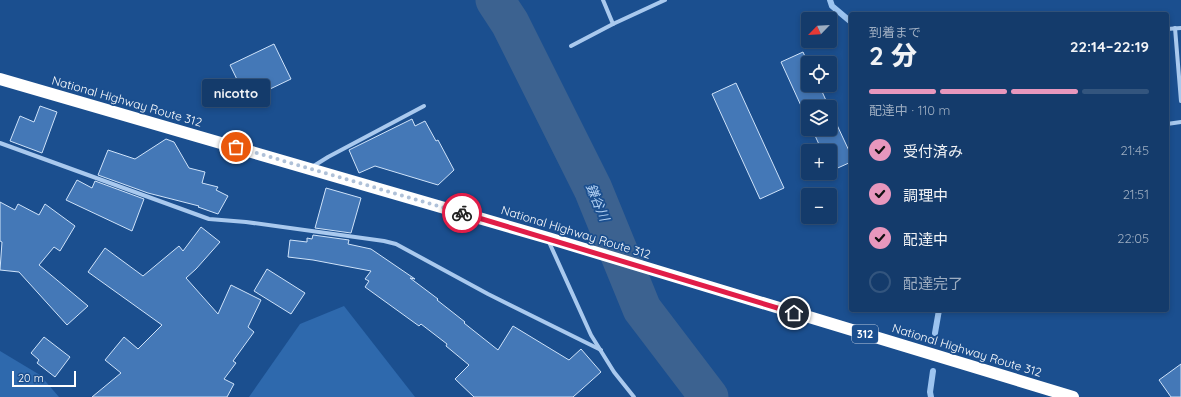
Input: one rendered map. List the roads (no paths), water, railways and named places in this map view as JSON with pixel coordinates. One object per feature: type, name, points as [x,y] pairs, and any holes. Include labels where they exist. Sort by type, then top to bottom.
[{"type":"highway","name":"National Highway Route 312","points":[[0,79],[548,238],[1073,397]]},
{"type":"street","points":[[603,0],[613,24]]},
{"type":"street","points":[[571,46],[613,24],[665,0]]},
{"type":"street","points":[[1175,28],[1181,101]]},
{"type":"street","points":[[1169,29],[1181,28]]},
{"type":"street","points":[[310,168],[424,106]]},
{"type":"street","points":[[1169,124],[1181,122]]},
{"type":"street","points":[[0,143],[209,219],[254,223],[384,241],[396,244],[488,294],[601,350]]},
{"type":"street","points":[[548,238],[591,335],[614,372],[634,397]]},
{"type":"waterway","name":"鎌谷川","points":[[495,0],[510,23],[593,189],[642,309],[709,397]]},
{"type":"waterway","points":[[830,0],[832,6],[849,20]]},
{"type":"waterway","points":[[935,333],[939,312]]},
{"type":"waterway","points":[[931,397],[930,392],[933,371]]},
{"type":"place","name":"nicotto","points":[[236,147]]}]
